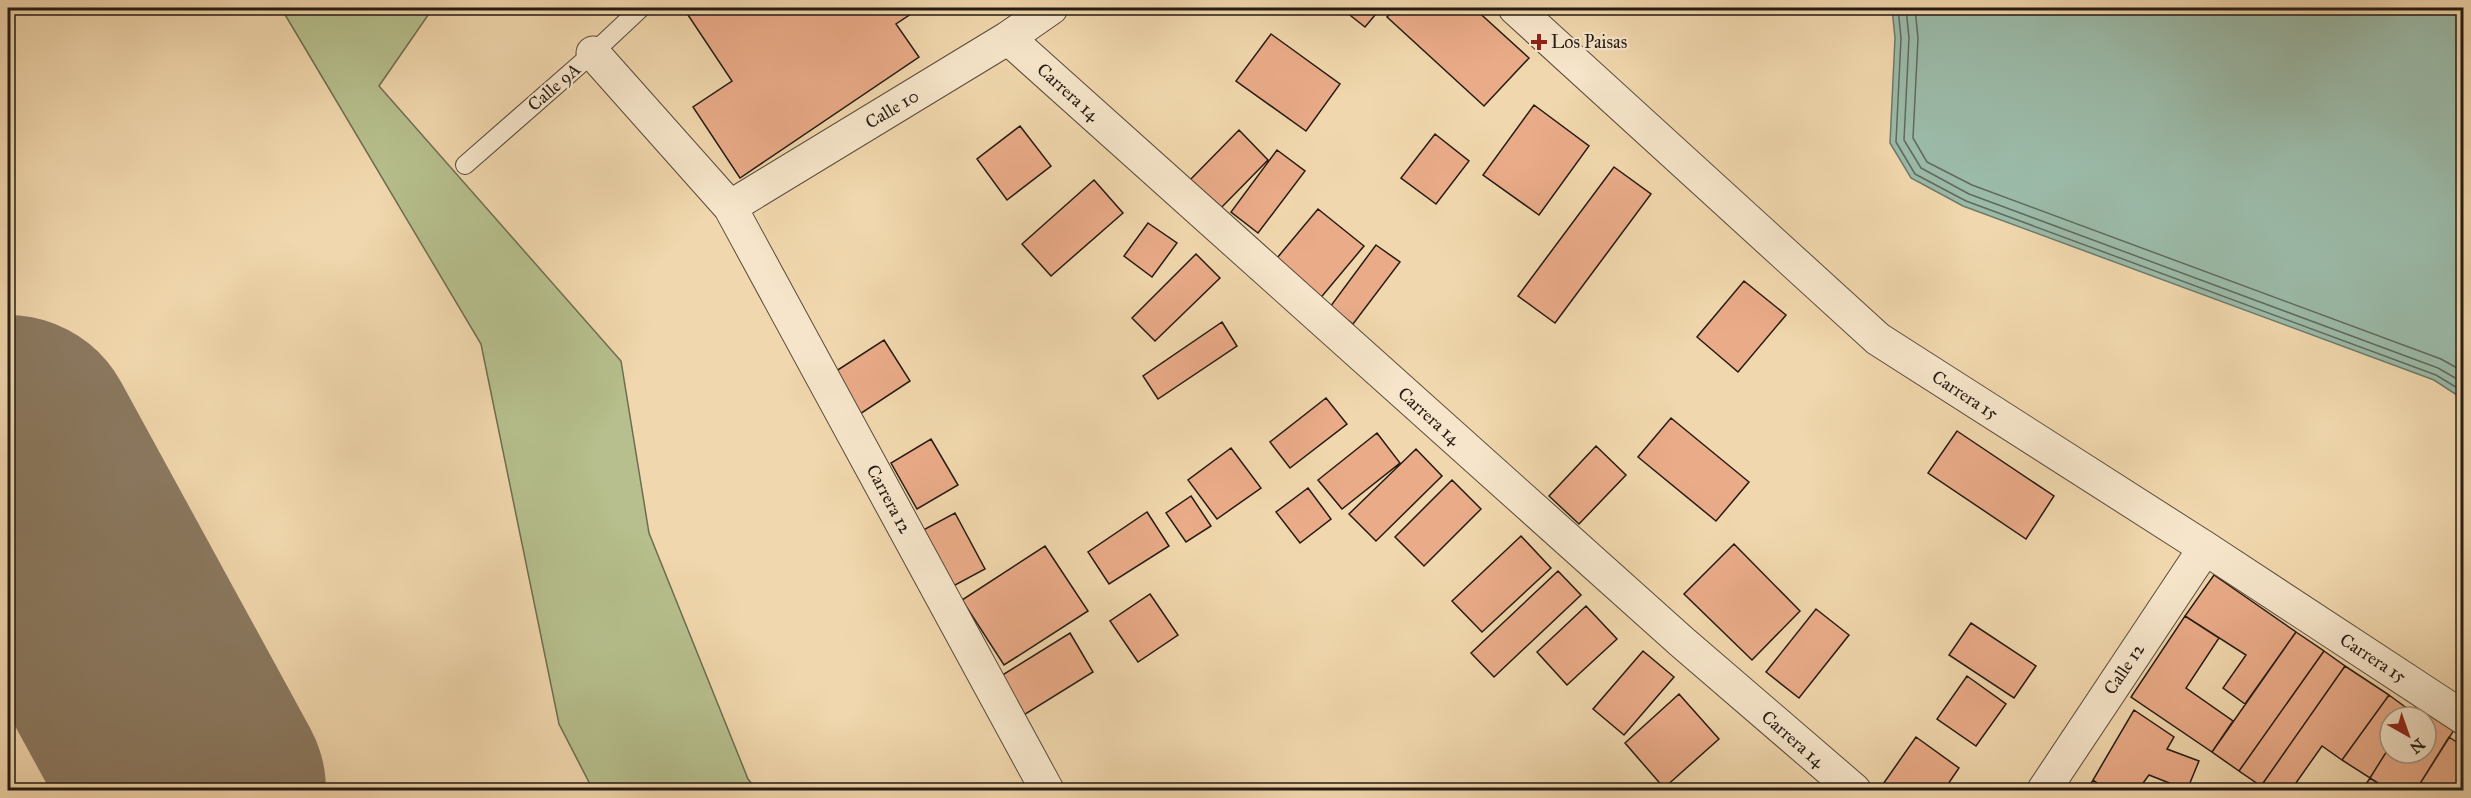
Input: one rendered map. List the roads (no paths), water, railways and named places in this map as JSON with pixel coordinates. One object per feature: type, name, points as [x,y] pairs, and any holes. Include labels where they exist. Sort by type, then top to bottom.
[{"type":"street","name":"Calle 10","points":[[730,207],[1008,38],[1051,8]]},
{"type":"street","name":"Carrera 15","points":[[1515,8],[1878,339],[2205,548],[2463,718]]},
{"type":"street","name":"Carrera 14","points":[[1008,38],[1690,650],[1854,790]]},
{"type":"street","name":"Carrera 12","points":[[593,53],[730,207],[1047,790]]},
{"type":"street","name":"Calle 12","points":[[2044,790],[2205,548]]},
{"type":"lane","name":"Calle 9A","points":[[465,165],[641,8]]},
{"type":"water","points":[[1892,8],[2463,8],[2463,399],[2434,380],[1963,206],[1911,178],[1890,143],[1895,38]]},
{"type":"place","name":"Los Paisas","points":[[1539,42]]}]
